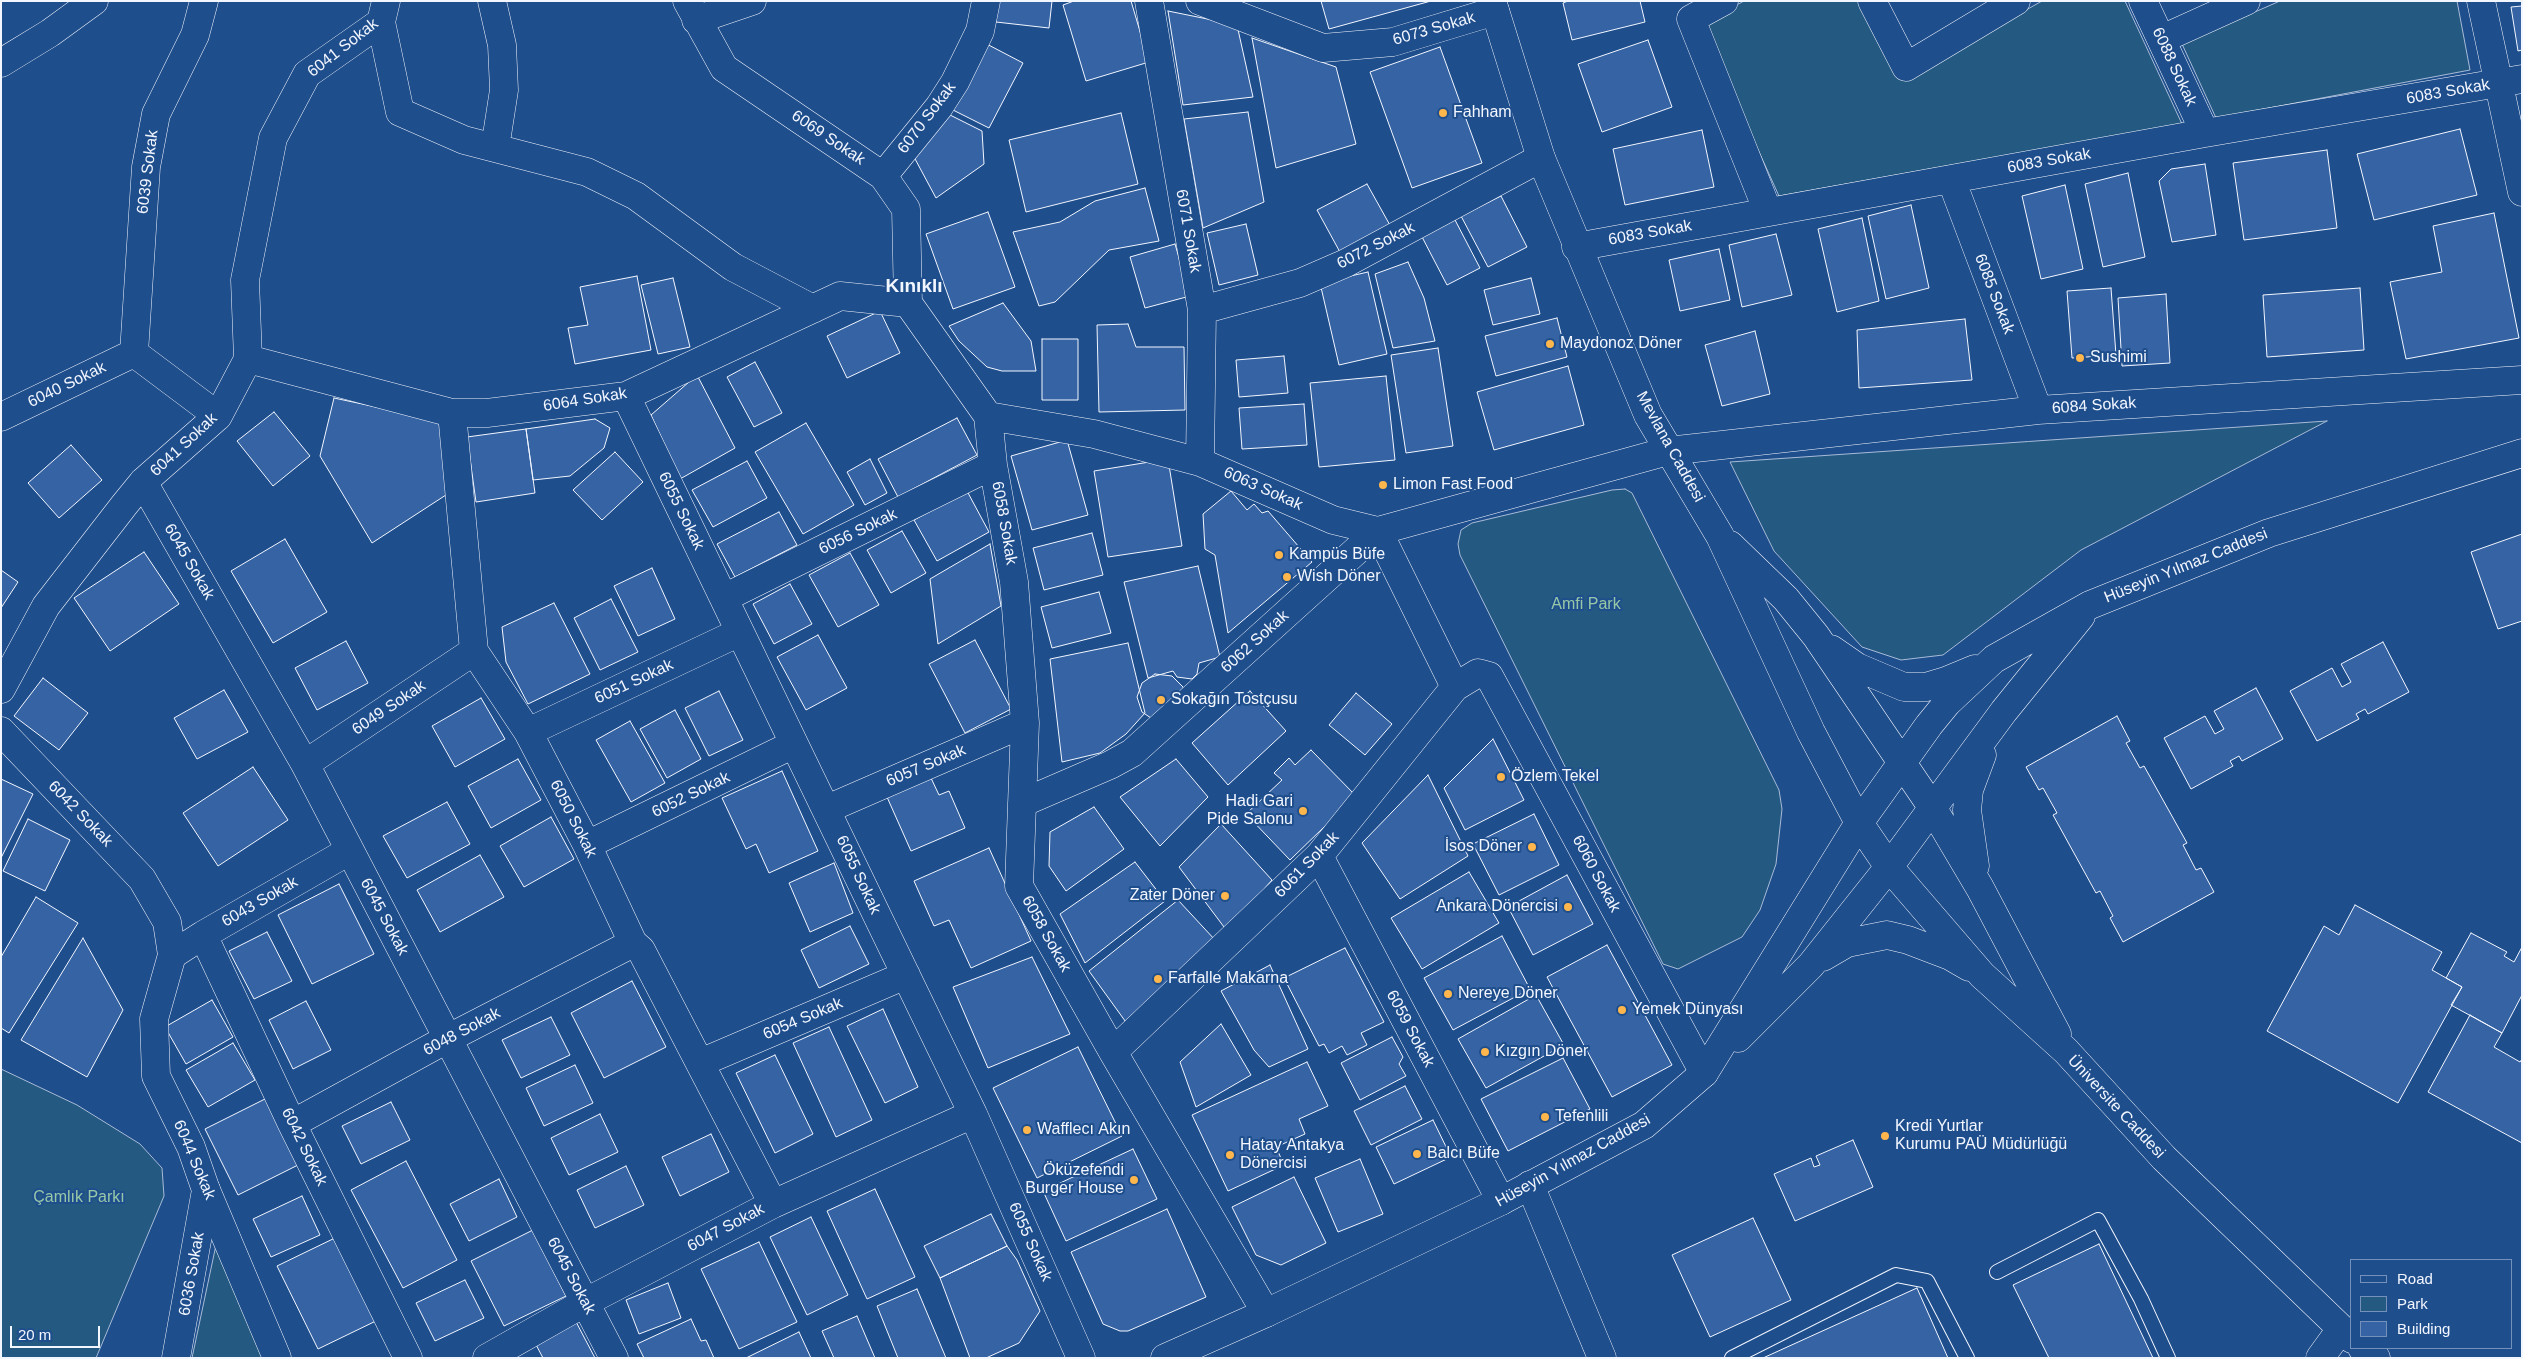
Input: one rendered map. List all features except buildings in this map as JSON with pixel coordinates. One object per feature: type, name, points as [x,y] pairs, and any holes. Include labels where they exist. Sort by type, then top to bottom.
[{"type":"street","points":[[1,63],[50,33],[94,1]]},
{"type":"street","name":"6039 Sokak","points":[[134,353],[146,167],[156,114],[195,36],[204,1]]},
{"type":"street","points":[[492,1],[502,44],[504,90],[495,148]]},
{"type":"street","points":[[692,10],[752,1]]},
{"type":"street","name":"6070 Sokak","points":[[883,176],[939,107],[955,82],[980,31],[986,1]]},
{"type":"street","name":"6071 Sokak","points":[[1149,1],[1202,310],[1200,462]]},
{"type":"street","name":"6073 Sokak","points":[[1200,1],[1323,48],[1393,42],[1494,6]]},
{"type":"street","points":[[1724,1],[1691,19],[1768,212]]},
{"type":"street","points":[[1872,1],[1906,67],[2016,1]]},
{"type":"street","name":"6088 Sokak","points":[[2143,1],[2205,133]]},
{"type":"street","points":[[2162,39],[2246,1]]},
{"type":"street","points":[[2481,1],[2510,81],[2522,192]]},
{"type":"street","name":"Mevlana Caddesi","points":[[1494,6],[1541,158],[1576,247],[1648,415],[1720,536],[1811,732],[1859,823],[1889,867]]},
{"type":"street","name":"6069 Sokak","points":[[692,10],[724,68],[883,176],[906,209],[908,303]]},
{"type":"street","points":[[384,12],[400,112],[464,140],[587,172],[636,196],[733,267],[813,309]]},
{"type":"street","name":"6041 Sokak","points":[[1,690],[46,606],[143,482],[218,416],[248,359],[245,280],[273,138],[307,74],[384,12]]},
{"type":"street","name":"6083 Sokak","points":[[1576,247],[2205,133],[2510,81]]},
{"type":"street","name":"6072 Sokak","points":[[1202,310],[1300,283],[1346,263],[1541,158]]},
{"type":"street","name":"6085 Sokak","points":[[1951,179],[2038,410]]},
{"type":"street","name":"6064 Sokak","points":[[248,359],[452,413],[487,413],[626,396],[840,296],[908,303]]},
{"type":"street","points":[[908,303],[988,416]]},
{"type":"street","points":[[134,353],[218,416]]},
{"type":"street","name":"6040 Sokak","points":[[1,417],[134,353]]},
{"type":"street","name":"6084 Sokak","points":[[1668,451],[2038,410],[2522,380]]},
{"type":"street","name":"6055 Sokak","points":[[626,396],[973,1114],[1081,1358]]},
{"type":"street","name":"6050 Sokak","points":[[452,413],[474,651],[528,732],[587,845],[633,943],[642,950],[773,1204]]},
{"type":"street","name":"6063 Sokak","points":[[988,416],[1094,434],[1200,462],[1333,520],[1378,532]]},
{"type":"street","name":"6058 Sokak","points":[[988,416],[993,465],[1014,582],[1025,723],[1019,886],[1113,1052],[1266,1313]]},
{"type":"street","points":[[1455,688],[1378,532],[1668,451]]},
{"type":"street","name":"Hüseyin Yılmaz Caddesi","points":[[1165,1358],[1266,1313],[1501,1201],[1644,1125],[1704,1073],[1859,823],[1947,703],[1994,659],[2090,605],[2269,533],[2522,453]]},
{"type":"street","name":"6056 Sokak","points":[[724,598],[993,465]]},
{"type":"street","name":"6045 Sokak","points":[[143,482],[305,764],[614,1358]]},
{"type":"street","name":"6062 Sokak","points":[[1022,803],[1110,765],[1132,753],[1378,532]]},
{"type":"street","points":[[1720,536],[1780,593],[1816,636],[1932,807],[1980,888],[2066,1051]]},
{"type":"street","points":[[1704,1073],[1811,965],[1889,867],[2004,711],[2090,605]]},
{"type":"street","name":"6051 Sokak","points":[[528,732],[740,632]]},
{"type":"street","points":[[1816,636],[1838,655],[1857,667],[1904,687],[1926,686],[1946,681],[1994,659]]},
{"type":"street","name":"6049 Sokak","points":[[305,764],[474,651]]},
{"type":"street","name":"6061 Sokak","points":[[1113,1052],[1319,856],[1455,688],[1478,673],[1488,676]]},
{"type":"street","name":"6060 Sokak","points":[[1488,676],[1704,1073]]},
{"type":"street","points":[[1980,888],[1968,829],[1969,790],[2004,711]]},
{"type":"street","name":"6057 Sokak","points":[[827,809],[1025,723]]},
{"type":"street","name":"6042 Sokak","points":[[1,731],[142,879],[167,922],[172,955]]},
{"type":"street","name":"6052 Sokak","points":[[587,845],[794,744]]},
{"type":"street","name":"6043 Sokak","points":[[172,955],[203,935],[350,851]]},
{"type":"street","name":"6059 Sokak","points":[[1319,856],[1501,1201]]},
{"type":"street","name":"Üniversite Caddesi","points":[[1889,867],[1982,975],[2066,1051],[2164,1158],[2346,1334]]},
{"type":"street","name":"6042 Sokak","points":[[203,935],[292,1124],[408,1358]]},
{"type":"street","points":[[1811,965],[1847,943],[1887,935],[1908,940],[1950,956],[1982,975]]},
{"type":"street","name":"6048 Sokak","points":[[292,1124],[447,1039],[633,943]]},
{"type":"street","name":"6044 Sokak","points":[[172,955],[154,1019],[156,1076],[191,1147],[206,1190],[277,1358]]},
{"type":"street","name":"6054 Sokak","points":[[700,1063],[906,975]]},
{"type":"street","name":"6047 Sokak","points":[[487,1358],[584,1303],[773,1204],[973,1114]]},
{"type":"street","points":[[1530,1185],[1602,1358]]},
{"type":"street","name":"6036 Sokak","points":[[176,1358],[206,1190]]},
{"type":"street","points":[[2320,1358],[2346,1334]]},
{"type":"street","points":[[2363,1349],[2376,1358]]},
{"type":"lane","points":[[1997,1272],[2098,1220],[2140,1299],[2168,1358]]},
{"type":"lane","points":[[1732,1358],[1896,1275],[1927,1281],[1967,1358]]},
{"type":"green space","points":[[1744,1],[1862,1],[1902,80],[2042,1],[2125,1],[2182,124],[1779,196],[1701,24]]},
{"type":"green space","points":[[2280,1],[2457,1],[2470,70],[2216,118],[2182,44]]},
{"type":"green space","points":[[2327,421],[2081,550],[1943,655],[1901,660],[1862,647],[1774,551],[1730,462]]},
{"type":"green space","name":"Amfi Park","points":[[1625,489],[1632,493],[1779,790],[1782,809],[1776,864],[1760,910],[1742,937],[1678,969],[1663,964],[1460,555],[1458,544],[1461,530],[1472,523],[1612,490]]},
{"type":"green space","name":"Çamlık Parkı","points":[[1,1069],[77,1105],[140,1144],[162,1168],[164,1196],[96,1358],[1,1358]]},
{"type":"green space","points":[[216,1245],[272,1358],[192,1358]]},
{"type":"place","name":"Fahham","points":[[1443,113]]},
{"type":"place","name":"Maydonoz Döner","points":[[1550,344]]},
{"type":"place","name":"Sushimi","points":[[2080,358]]},
{"type":"place","name":"Limon Fast Food","points":[[1383,485]]},
{"type":"place","name":"Kampüs Büfe","points":[[1279,555]]},
{"type":"place","name":"Wish Döner","points":[[1287,577]]},
{"type":"place","name":"Sokağın Tostçusu","points":[[1161,700]]},
{"type":"place","name":"Özlem Tekel","points":[[1501,777]]},
{"type":"place","name":"Hadi Gari Pide Salonu","points":[[1303,811]]},
{"type":"place","name":"İsos Döner","points":[[1532,847]]},
{"type":"place","name":"Zater Döner","points":[[1225,896]]},
{"type":"place","name":"Ankara Dönercisi","points":[[1568,907]]},
{"type":"place","name":"Farfalle Makarna","points":[[1158,979]]},
{"type":"place","name":"Nereye Döner","points":[[1448,994]]},
{"type":"place","name":"Yemek Dünyası","points":[[1622,1010]]},
{"type":"place","name":"Kızgın Döner","points":[[1485,1052]]},
{"type":"place","name":"Tefenlili","points":[[1545,1117]]},
{"type":"place","name":"Wafflecı Akın","points":[[1027,1130]]},
{"type":"place","name":"Kredi Yurtlar Kurumu PAÜ Müdürlüğü","points":[[1885,1136]]},
{"type":"place","name":"Balcı Büfe","points":[[1417,1154]]},
{"type":"place","name":"Hatay Antakya Dönercisi","points":[[1230,1155]]},
{"type":"place","name":"Öküzefendi Burger House","points":[[1134,1180]]},
{"type":"district","name":"Kınıklı","points":[[914,287]]}]
